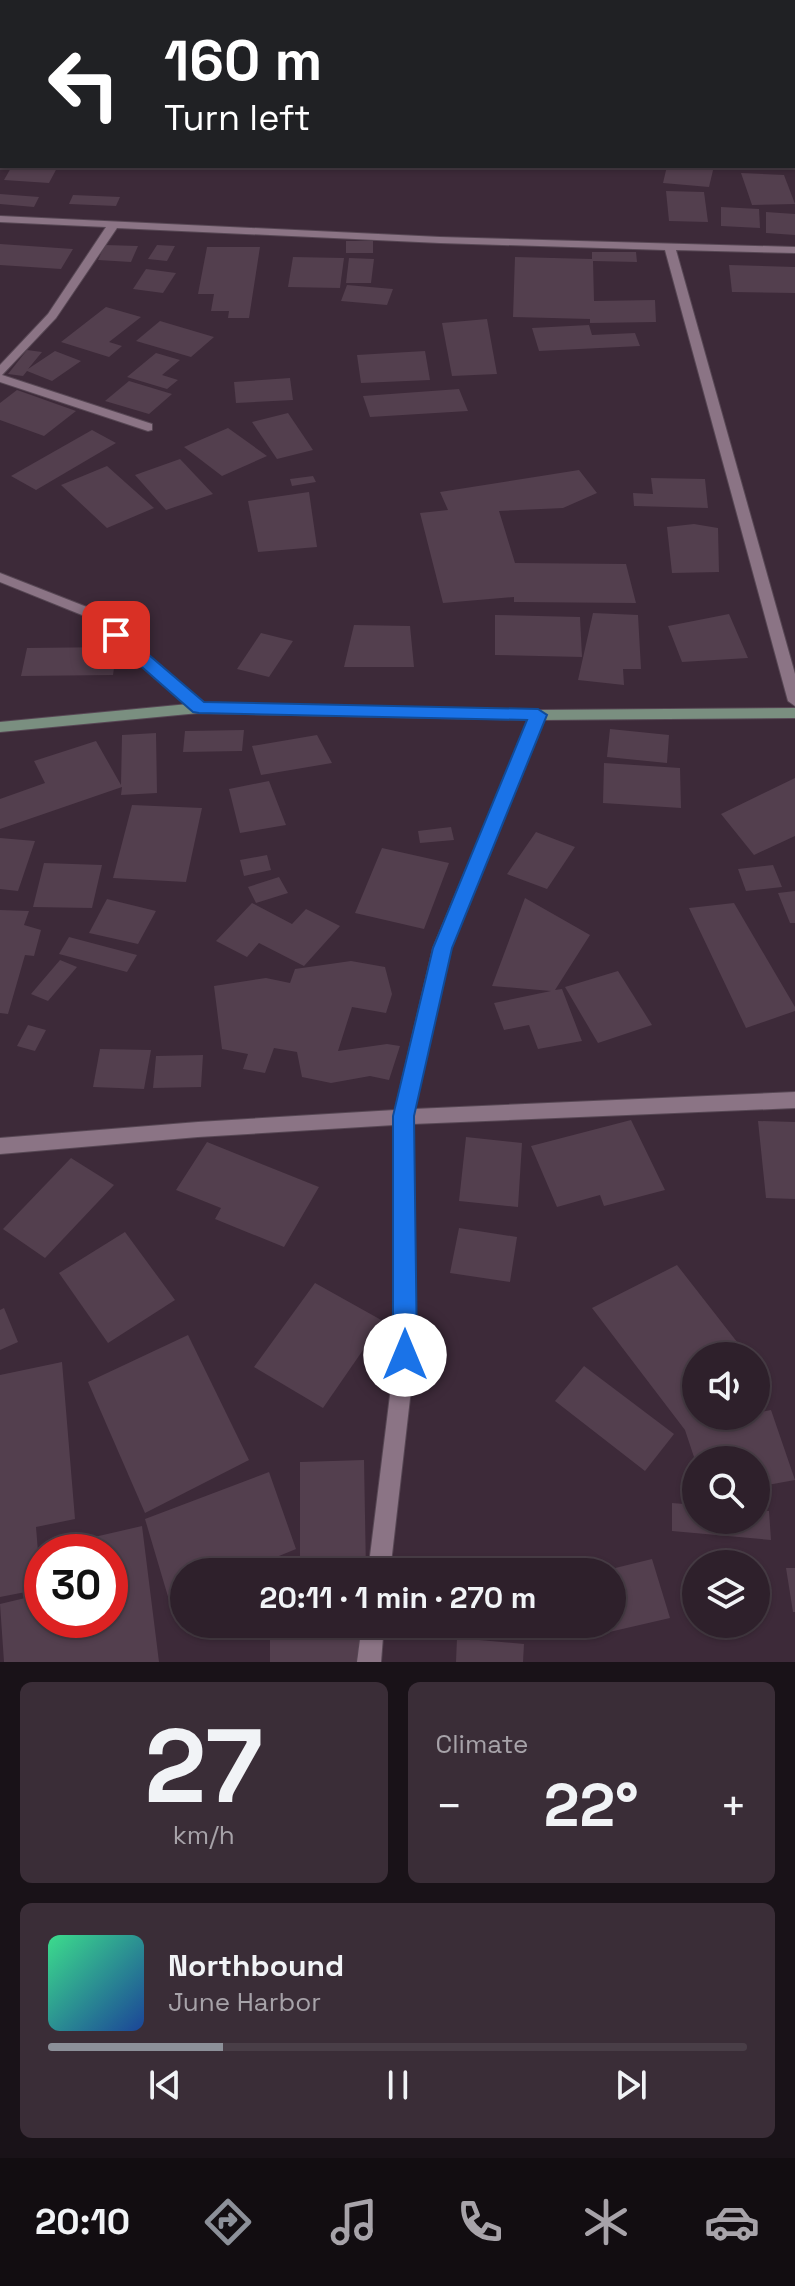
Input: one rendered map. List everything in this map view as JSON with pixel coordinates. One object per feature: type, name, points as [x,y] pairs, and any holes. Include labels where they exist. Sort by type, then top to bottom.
[{"type":"street","points":[[0,219],[440,240],[795,250]]},
{"type":"street","points":[[0,372],[52,316],[114,224]]},
{"type":"street","points":[[670,247],[795,701]]},
{"type":"street","points":[[0,378],[148,427]]},
{"type":"street","points":[[0,577],[92,614],[199,708]]},
{"type":"street","points":[[0,727],[199,708],[538,715],[795,713]]},
{"type":"street","points":[[381,1558],[405,1355],[403,1116],[442,948],[538,715]]},
{"type":"street","points":[[0,1146],[151,1131],[403,1116],[795,1100]]},
{"type":"street","points":[[369,1662],[372,1638]]},
{"type":"building","points":[[11,168],[57,168],[49,183],[4,180]]},
{"type":"building","points":[[667,168],[714,168],[709,187],[663,183]]},
{"type":"building","points":[[741,173],[784,175],[795,204],[752,205]]},
{"type":"building","points":[[666,191],[704,192],[708,222],[669,221]]},
{"type":"building","points":[[0,194],[39,197],[34,207],[0,204]]},
{"type":"building","points":[[73,195],[120,197],[116,206],[69,204]]},
{"type":"building","points":[[721,207],[759,209],[760,228],[721,226]]},
{"type":"building","points":[[766,212],[795,214],[795,235],[766,233]]},
{"type":"building","points":[[346,241],[373,241],[373,253],[346,253]]},
{"type":"building","points":[[0,244],[73,249],[61,269],[0,265]]},
{"type":"building","points":[[105,245],[138,246],[131,262],[98,260]]},
{"type":"building","points":[[157,245],[175,246],[167,261],[148,259]]},
{"type":"building","points":[[207,247],[260,247],[249,318],[228,318],[229,311],[211,311],[214,294],[198,294]]},
{"type":"building","points":[[592,252],[636,252],[637,262],[593,261],[594,301],[655,300],[656,322],[590,323],[590,319],[513,317],[515,257],[592,259]]},
{"type":"building","points":[[293,257],[344,258],[340,288],[288,287]]},
{"type":"building","points":[[349,258],[374,259],[371,283],[346,283]]},
{"type":"building","points":[[729,265],[795,267],[795,293],[732,292]]},
{"type":"building","points":[[146,269],[176,273],[163,293],[133,289]]},
{"type":"building","points":[[347,285],[393,289],[387,305],[341,301]]},
{"type":"building","points":[[106,307],[141,317],[109,342],[122,346],[109,357],[61,342]]},
{"type":"building","points":[[487,319],[497,374],[452,376],[442,323]]},
{"type":"building","points":[[160,321],[214,337],[191,357],[136,341]]},
{"type":"building","points":[[589,325],[592,335],[635,333],[640,346],[539,351],[532,328]]},
{"type":"building","points":[[27,350],[42,352],[28,369],[55,351],[81,361],[52,381],[27,371],[23,376],[8,374]]},
{"type":"building","points":[[425,351],[430,380],[361,383],[357,355]]},
{"type":"building","points":[[156,353],[180,360],[162,375],[178,380],[167,389],[127,377]]},
{"type":"building","points":[[290,378],[293,400],[236,403],[234,382]]},
{"type":"building","points":[[129,381],[172,394],[149,414],[105,401]]},
{"type":"building","points":[[459,389],[468,411],[370,417],[363,396]]},
{"type":"building","points":[[17,390],[76,411],[44,436],[0,420],[0,403]]},
{"type":"building","points":[[288,413],[313,450],[277,459],[252,422]]},
{"type":"building","points":[[228,428],[267,456],[222,476],[184,447]]},
{"type":"building","points":[[92,430],[116,443],[36,490],[11,476]]},
{"type":"building","points":[[180,459],[213,494],[166,510],[135,475]]},
{"type":"building","points":[[107,466],[154,508],[107,528],[61,485]]},
{"type":"building","points":[[579,470],[597,493],[563,508],[499,511],[515,563],[626,564],[636,603],[514,602],[514,597],[443,603],[420,513],[448,510],[440,492]]},
{"type":"building","points":[[313,476],[316,482],[292,486],[290,479]]},
{"type":"building","points":[[651,478],[705,479],[708,508],[634,506],[633,493],[653,494]]},
{"type":"building","points":[[309,492],[317,547],[258,552],[248,501]]},
{"type":"building","points":[[694,524],[718,528],[719,572],[672,573],[667,527]]},
{"type":"building","points":[[593,613],[638,615],[641,669],[623,669],[624,685],[578,680]]},
{"type":"building","points":[[729,614],[748,658],[682,662],[668,626]]},
{"type":"building","points":[[495,615],[580,617],[582,657],[495,655]]},
{"type":"building","points":[[354,625],[410,626],[414,667],[344,667]]},
{"type":"building","points":[[261,633],[293,641],[269,677],[237,669]]},
{"type":"building","points":[[117,647],[113,675],[21,676],[27,648]]},
{"type":"building","points":[[610,729],[669,735],[667,763],[607,757]]},
{"type":"building","points":[[244,730],[242,751],[183,752],[185,731]]},
{"type":"building","points":[[156,733],[157,793],[121,795],[122,787],[0,829],[0,799],[45,783],[34,761],[96,741],[121,785],[122,735]]},
{"type":"building","points":[[317,735],[332,763],[261,775],[252,746]]},
{"type":"building","points":[[604,763],[680,768],[681,808],[603,803]]},
{"type":"building","points":[[795,778],[795,836],[754,855],[721,814]]},
{"type":"building","points":[[269,781],[286,825],[240,833],[229,789]]},
{"type":"building","points":[[132,805],[202,808],[186,882],[113,878]]},
{"type":"building","points":[[451,827],[454,840],[420,843],[418,831]]},
{"type":"building","points":[[536,832],[575,847],[547,889],[507,874]]},
{"type":"building","points":[[0,838],[35,841],[18,891],[0,889]]},
{"type":"building","points":[[382,848],[449,863],[424,929],[355,913]]},
{"type":"building","points":[[267,855],[271,870],[244,876],[240,860]]},
{"type":"building","points":[[44,863],[102,865],[92,908],[33,907]]},
{"type":"building","points":[[773,865],[782,887],[746,891],[738,869]]},
{"type":"building","points":[[279,877],[288,893],[256,903],[248,887]]},
{"type":"building","points":[[795,891],[795,923],[790,923],[778,893]]},
{"type":"building","points":[[525,898],[590,935],[555,990],[562,989],[582,1041],[538,1049],[529,1025],[504,1030],[494,1003],[551,991],[492,986]]},
{"type":"building","points":[[107,899],[156,911],[138,944],[89,933]]},
{"type":"building","points":[[252,903],[292,924],[306,909],[340,926],[304,966],[259,943],[247,957],[216,941]]},
{"type":"building","points":[[734,903],[795,1007],[795,1011],[746,1028],[689,908]]},
{"type":"building","points":[[0,910],[29,911],[24,925],[41,930],[34,956],[25,955],[8,1014],[0,1013]]},
{"type":"building","points":[[69,937],[137,955],[127,972],[59,954]]},
{"type":"building","points":[[60,960],[77,967],[48,1001],[31,994]]},
{"type":"building","points":[[351,961],[385,967],[392,994],[386,1013],[352,1007],[338,1051],[387,1044],[400,1046],[389,1080],[370,1076],[331,1083],[302,1077],[297,1052],[274,1048],[265,1073],[243,1069],[248,1054],[222,1049],[214,986],[266,978],[290,983],[295,969]]},
{"type":"building","points":[[618,971],[652,1025],[598,1043],[565,987]]},
{"type":"building","points":[[28,1025],[46,1030],[35,1051],[17,1046]]},
{"type":"building","points":[[100,1049],[151,1050],[144,1089],[93,1087]]},
{"type":"building","points":[[203,1055],[201,1087],[153,1088],[156,1056]]},
{"type":"building","points":[[631,1120],[665,1190],[604,1206],[600,1195],[557,1207],[531,1146]]},
{"type":"building","points":[[758,1121],[795,1122],[795,1199],[766,1198]]},
{"type":"building","points":[[466,1137],[522,1143],[518,1207],[459,1201]]},
{"type":"building","points":[[207,1142],[319,1187],[284,1247],[215,1219],[221,1208],[176,1190]]},
{"type":"building","points":[[71,1158],[114,1185],[45,1258],[3,1229]]},
{"type":"building","points":[[459,1228],[517,1237],[510,1282],[450,1273]]},
{"type":"building","points":[[125,1232],[175,1300],[108,1343],[59,1273]]},
{"type":"building","points":[[677,1265],[737,1342],[682,1342],[682,1426],[592,1308]]},
{"type":"building","points":[[315,1283],[383,1321],[323,1408],[254,1367]]},
{"type":"building","points":[[4,1308],[18,1342],[0,1350],[0,1310]]},
{"type":"building","points":[[188,1335],[249,1460],[145,1513],[88,1382]]},
{"type":"building","points":[[62,1362],[75,1519],[36,1527],[37,1534],[24,1534],[24,1592],[0,1597],[0,1375]]},
{"type":"building","points":[[584,1366],[674,1434],[645,1471],[555,1401]]},
{"type":"building","points":[[771,1410],[795,1480],[770,1484],[770,1446],[690,1446],[685,1430],[770,1430]]},
{"type":"building","points":[[364,1460],[366,1558],[300,1558],[300,1462]]},
{"type":"building","points":[[269,1472],[296,1549],[274,1558],[170,1558],[169,1600],[145,1519]]},
{"type":"building","points":[[672,1503],[682,1504],[682,1532],[672,1531]]},
{"type":"building","points":[[142,1526],[159,1662],[4,1662],[0,1604],[24,1598],[24,1638],[128,1638],[128,1534],[107,1534]]},
{"type":"building","points":[[770,1526],[771,1540],[705,1534],[770,1534]]},
{"type":"building","points":[[652,1559],[670,1618],[626,1628],[626,1565]]},
{"type":"building","points":[[786,1568],[795,1568],[795,1612],[793,1612]]},
{"type":"building","points":[[270,1638],[368,1638],[368,1662],[270,1662]]},
{"type":"building","points":[[457,1638],[524,1644],[523,1662],[456,1662]]},
{"type":"route","points":[[116,635],[199,708],[538,715],[442,948],[403,1116],[405,1355]]}]
